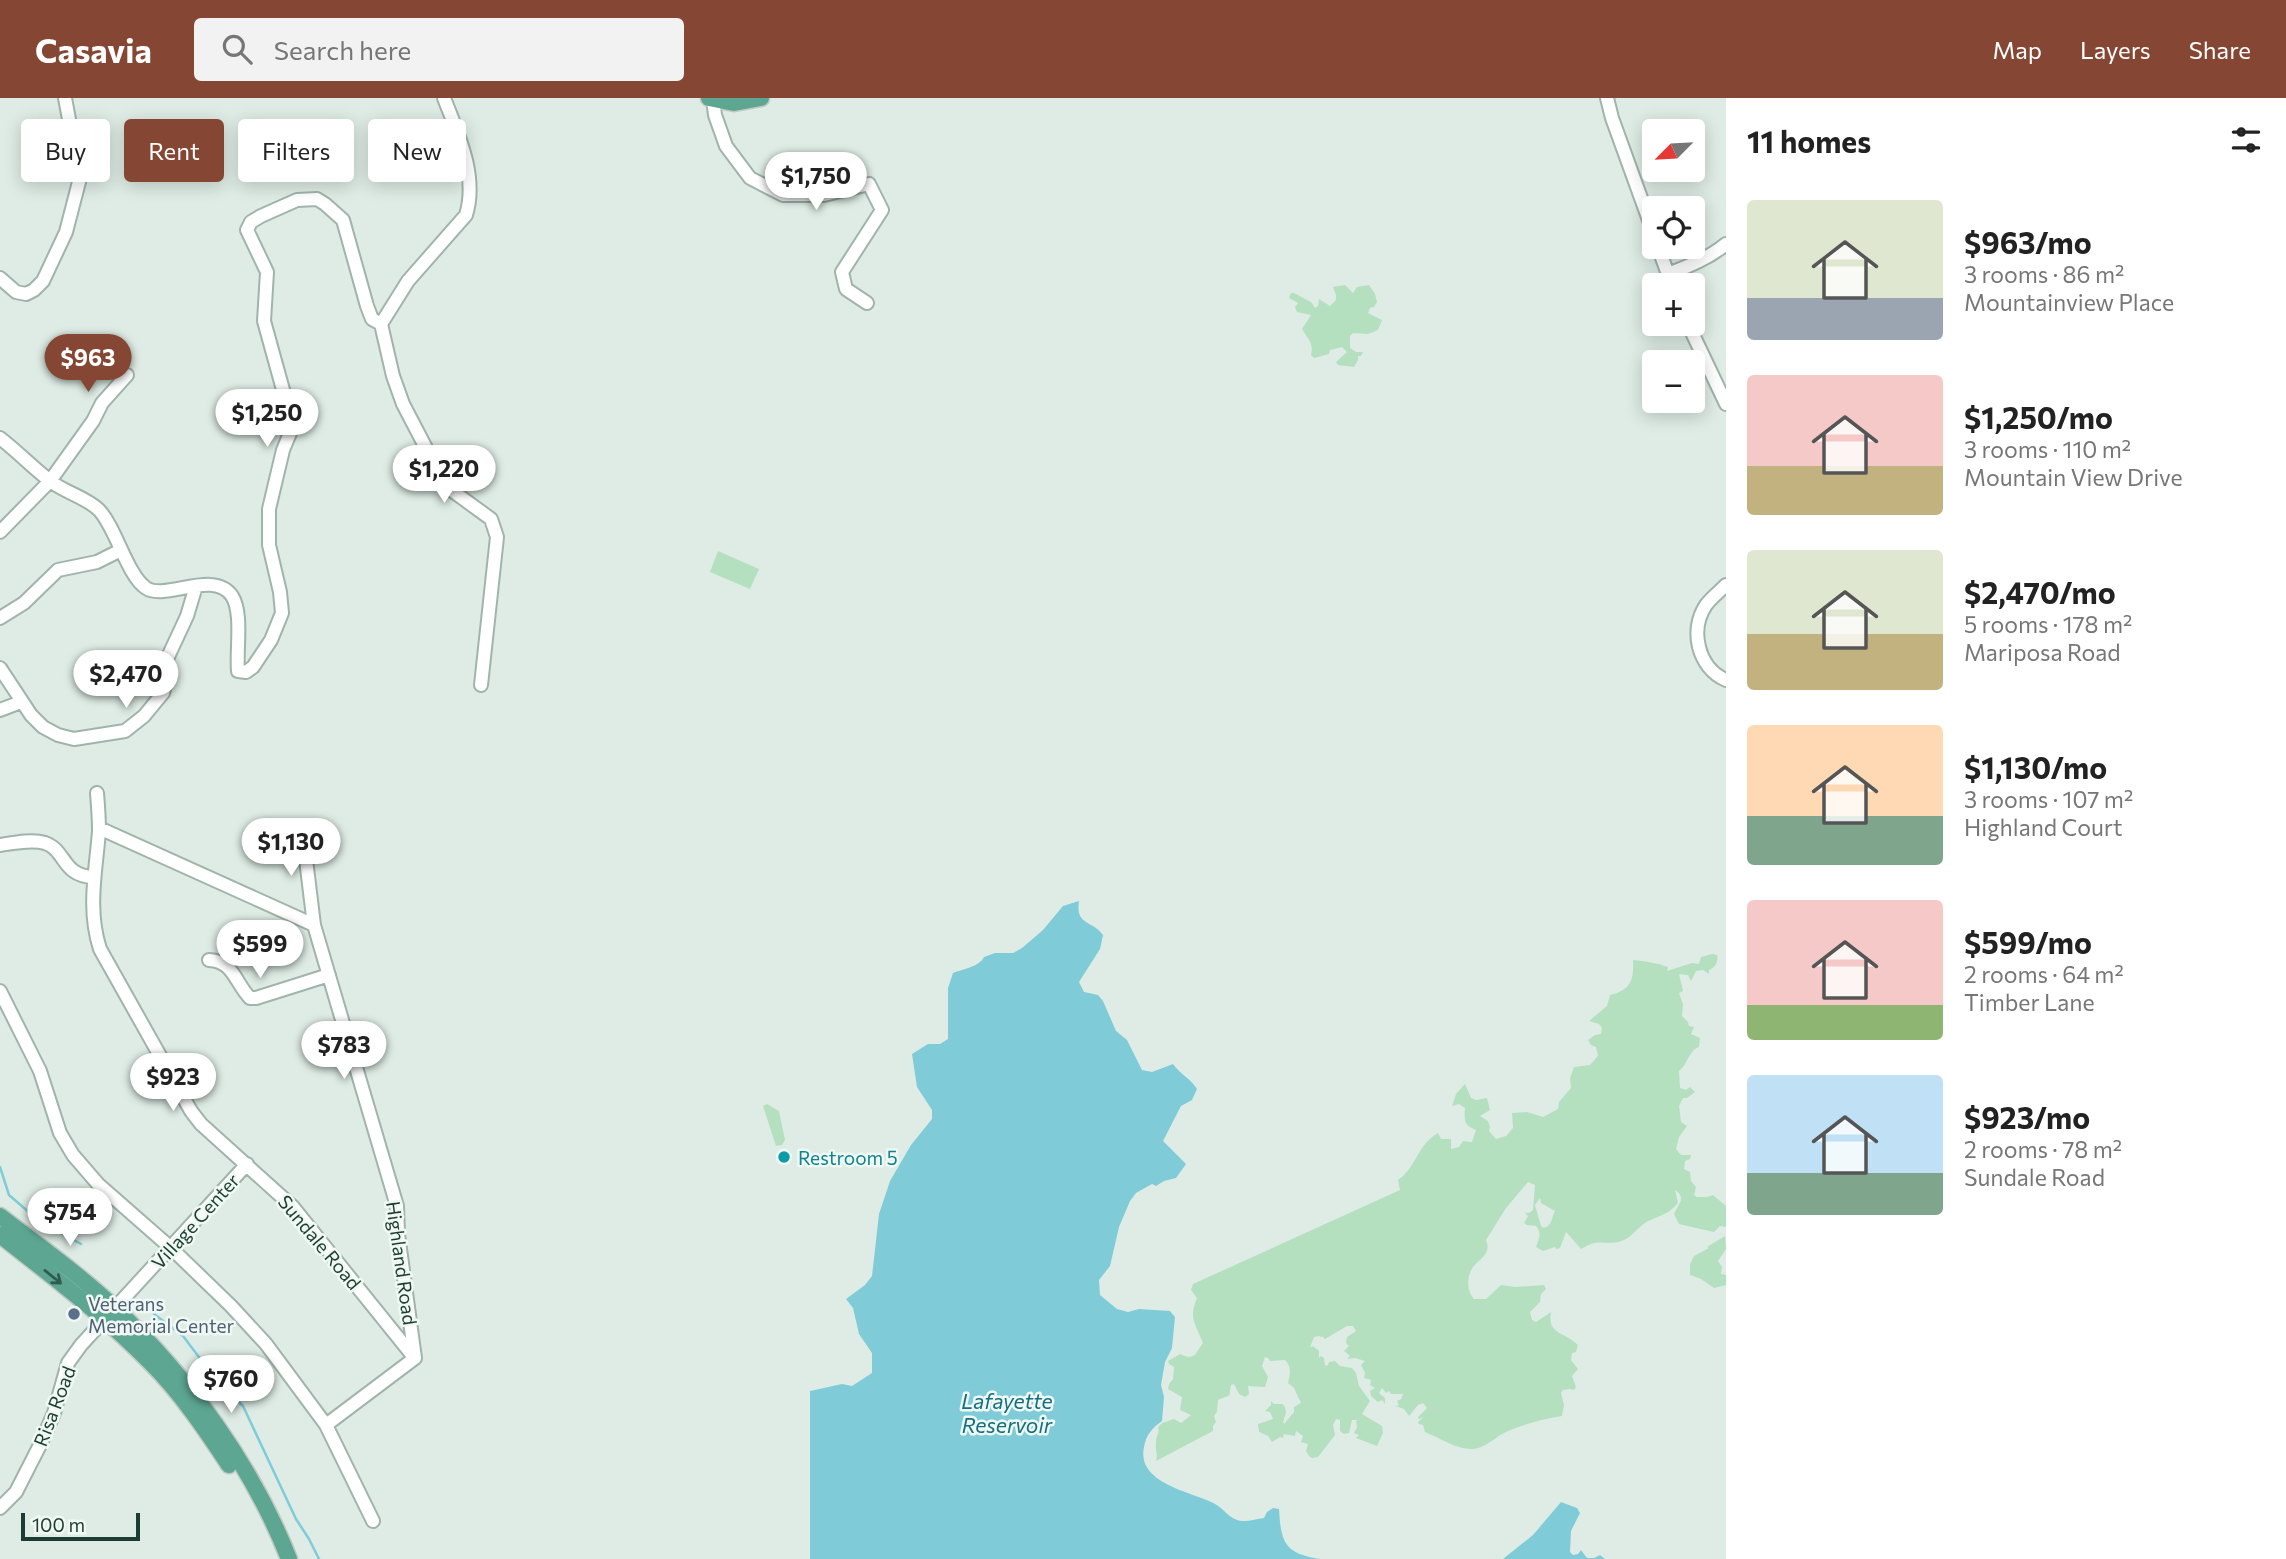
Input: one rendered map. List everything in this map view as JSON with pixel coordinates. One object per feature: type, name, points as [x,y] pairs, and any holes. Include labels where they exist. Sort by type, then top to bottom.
[{"type":"main road","points":[[711,98],[733,103],[761,98]]},
{"type":"main road","points":[[0,1216],[171,1366],[220,1430],[256,1491],[289,1559]]},
{"type":"main road","points":[[0,1235],[111,1315],[211,1438],[248,1495],[280,1559]]},
{"type":"street","points":[[0,278],[16,292],[26,294],[34,289],[43,281],[66,232],[80,178],[65,98]]},
{"type":"street","points":[[444,98],[461,140],[470,202],[466,215],[408,281],[381,324],[393,376],[403,404],[439,473],[454,492],[491,519],[497,537],[481,685]]},
{"type":"street","points":[[711,98],[726,146],[750,178],[783,195],[824,195],[869,184],[882,210],[842,272],[846,289],[867,303]]},
{"type":"street","points":[[1607,98],[1642,201]]},
{"type":"street","points":[[0,438],[50,481],[99,509],[145,588],[154,591],[221,586],[233,597],[238,617],[238,671],[246,672],[253,667],[271,640],[282,613],[269,545],[269,509],[293,426],[264,321],[267,272],[247,230],[251,222],[297,200],[317,199],[326,204],[343,220],[367,306],[372,319],[381,324]]},
{"type":"street","points":[[1681,273],[1726,244]]},
{"type":"street","points":[[1694,336],[1726,404]]},
{"type":"street","points":[[0,532],[50,481],[80,440],[102,403],[127,375]]},
{"type":"street","points":[[0,618],[24,603],[58,570],[97,562],[121,550]]},
{"type":"street","points":[[1726,585],[1706,605],[1700,620],[1698,641],[1704,663],[1717,676],[1726,680]]},
{"type":"street","points":[[0,668],[30,715],[43,727],[58,735],[74,739],[129,729],[163,693],[168,673],[167,659],[187,616],[196,586]]},
{"type":"street","points":[[0,710],[21,702]]},
{"type":"street","name":"Sundale Road","points":[[97,793],[99,828],[93,877],[93,918],[100,949],[191,1111],[201,1124],[293,1207],[415,1358]]},
{"type":"street","name":"Highland Road","points":[[302,827],[314,926],[397,1206],[415,1358]]},
{"type":"street","points":[[99,828],[314,926]]},
{"type":"street","points":[[0,845],[44,842],[80,877],[93,877]]},
{"type":"street","points":[[209,960],[229,966],[250,998],[329,975]]},
{"type":"street","points":[[0,991],[40,1071],[60,1133],[73,1155],[97,1184],[171,1248],[266,1344],[326,1425],[373,1521]]},
{"type":"street","name":"Village Center","points":[[111,1315],[247,1164]]},
{"type":"street","name":"Risa Road","points":[[0,1508],[16,1492],[41,1443],[54,1413],[68,1363],[81,1345],[111,1315]]},
{"type":"street","points":[[326,1425],[415,1358]]},
{"type":"green space","points":[[1345,285],[1353,293],[1357,287],[1369,285],[1377,302],[1368,313],[1382,320],[1378,330],[1368,334],[1353,333],[1350,336],[1350,348],[1363,352],[1358,356],[1354,367],[1338,365],[1336,362],[1347,352],[1342,347],[1314,358],[1311,355],[1311,344],[1302,329],[1311,315],[1297,312],[1295,307],[1298,303],[1289,298],[1291,293],[1294,293],[1311,302],[1315,308],[1319,299],[1330,306],[1336,300],[1333,287]]},
{"type":"green space","points":[[718,551],[759,569],[750,589],[710,572]]},
{"type":"green space","points":[[1717,955],[1717,962],[1709,970],[1709,974],[1703,970],[1696,971],[1691,981],[1688,975],[1679,974],[1683,991],[1679,993],[1683,1004],[1682,1016],[1689,1026],[1694,1027],[1691,1034],[1700,1038],[1699,1047],[1679,1071],[1680,1088],[1686,1090],[1690,1087],[1695,1092],[1683,1098],[1679,1106],[1681,1122],[1687,1126],[1679,1137],[1676,1149],[1681,1155],[1691,1155],[1690,1159],[1685,1161],[1684,1169],[1690,1172],[1691,1181],[1696,1187],[1694,1195],[1713,1195],[1726,1206],[1726,1227],[1720,1226],[1714,1232],[1679,1224],[1674,1214],[1681,1198],[1675,1190],[1678,1203],[1674,1208],[1645,1223],[1622,1241],[1596,1243],[1581,1249],[1566,1232],[1560,1248],[1543,1251],[1536,1247],[1539,1231],[1536,1226],[1524,1223],[1528,1216],[1525,1213],[1533,1210],[1535,1185],[1528,1182],[1506,1208],[1486,1240],[1486,1252],[1469,1275],[1469,1288],[1474,1299],[1486,1299],[1501,1285],[1544,1285],[1546,1289],[1541,1294],[1540,1302],[1530,1312],[1532,1320],[1536,1322],[1551,1312],[1550,1319],[1554,1329],[1578,1345],[1571,1360],[1578,1369],[1572,1376],[1576,1387],[1561,1393],[1564,1405],[1562,1416],[1514,1428],[1478,1448],[1461,1448],[1449,1443],[1425,1432],[1423,1425],[1419,1424],[1424,1417],[1418,1417],[1427,1408],[1423,1403],[1409,1416],[1404,1409],[1396,1406],[1403,1394],[1391,1394],[1389,1391],[1386,1393],[1382,1388],[1379,1393],[1385,1398],[1385,1404],[1371,1396],[1370,1391],[1375,1388],[1370,1385],[1371,1380],[1364,1378],[1361,1365],[1365,1361],[1347,1359],[1350,1356],[1344,1351],[1349,1346],[1346,1343],[1347,1337],[1356,1331],[1353,1326],[1347,1326],[1325,1339],[1322,1336],[1314,1337],[1310,1347],[1313,1346],[1319,1351],[1319,1358],[1324,1358],[1325,1366],[1335,1361],[1340,1366],[1352,1368],[1356,1373],[1359,1386],[1370,1401],[1362,1414],[1382,1426],[1383,1433],[1377,1446],[1356,1438],[1359,1435],[1354,1433],[1358,1420],[1352,1420],[1349,1433],[1344,1434],[1340,1431],[1340,1420],[1336,1419],[1333,1425],[1335,1435],[1318,1457],[1312,1458],[1306,1451],[1308,1444],[1301,1442],[1303,1436],[1296,1431],[1295,1436],[1284,1434],[1283,1438],[1272,1442],[1268,1436],[1259,1432],[1258,1424],[1273,1419],[1270,1412],[1265,1411],[1271,1401],[1285,1407],[1284,1424],[1294,1412],[1294,1407],[1301,1403],[1294,1388],[1288,1383],[1289,1365],[1285,1360],[1270,1361],[1265,1357],[1262,1366],[1268,1377],[1265,1387],[1248,1386],[1249,1394],[1245,1397],[1239,1394],[1234,1384],[1231,1385],[1229,1395],[1218,1400],[1213,1431],[1156,1461],[1158,1427],[1174,1419],[1181,1423],[1191,1415],[1180,1410],[1182,1397],[1168,1389],[1173,1379],[1174,1367],[1168,1361],[1180,1354],[1192,1356],[1203,1343],[1193,1316],[1197,1298],[1191,1290],[1193,1284],[1400,1190],[1398,1180],[1409,1169],[1425,1144],[1438,1133],[1441,1139],[1451,1139],[1451,1149],[1459,1147],[1463,1141],[1472,1142],[1476,1130],[1466,1122],[1465,1108],[1459,1104],[1452,1106],[1456,1094],[1465,1084],[1471,1098],[1487,1098],[1490,1110],[1480,1116],[1488,1121],[1489,1131],[1496,1139],[1506,1136],[1513,1128],[1512,1113],[1527,1112],[1543,1117],[1558,1109],[1559,1102],[1571,1088],[1570,1078],[1574,1067],[1590,1065],[1598,1056],[1596,1047],[1588,1040],[1601,1034],[1602,1028],[1589,1021],[1607,1006],[1610,995],[1623,990],[1630,983],[1633,960],[1668,967],[1667,971],[1692,963],[1699,964],[1701,957]],"holes":[[[1540,1198],[1541,1203],[1555,1211],[1550,1223],[1544,1228],[1535,1205]]]},
{"type":"green space","points":[[767,1104],[779,1111],[785,1140],[782,1145],[776,1146],[763,1106]]},
{"type":"green space","points":[[1725,1236],[1726,1249],[1718,1261],[1722,1267],[1721,1274],[1726,1275],[1726,1285],[1714,1288],[1690,1275],[1690,1264],[1694,1256]]},
{"type":"water","name":"Lafayette Reservoir","points":[[1079,901],[1078,909],[1082,919],[1103,935],[1100,949],[1079,982],[1084,992],[1098,995],[1103,1001],[1116,1031],[1127,1040],[1142,1070],[1152,1072],[1173,1064],[1197,1089],[1192,1100],[1181,1106],[1163,1141],[1186,1164],[1176,1178],[1156,1186],[1152,1184],[1136,1193],[1130,1201],[1119,1227],[1110,1266],[1099,1280],[1100,1295],[1117,1309],[1128,1312],[1139,1309],[1170,1311],[1175,1317],[1172,1348],[1165,1362],[1161,1385],[1164,1397],[1162,1421],[1152,1429],[1146,1439],[1144,1460],[1157,1478],[1215,1504],[1237,1520],[1264,1518],[1273,1508],[1279,1509],[1281,1530],[1287,1545],[1299,1554],[1321,1559],[810,1559],[810,1391],[842,1384],[852,1386],[872,1373],[872,1353],[859,1334],[853,1308],[846,1299],[865,1285],[872,1276],[879,1214],[890,1181],[911,1145],[932,1119],[932,1110],[917,1087],[912,1054],[928,1044],[940,1044],[948,1039],[948,988],[953,973],[975,965],[984,957],[995,953],[1013,953],[1022,948],[1043,930],[1063,906]]},
{"type":"water","points":[[1561,1502],[1577,1508],[1580,1513],[1571,1531],[1570,1552],[1573,1555],[1581,1550],[1587,1558],[1600,1555],[1605,1559],[1503,1559],[1533,1535]]},
{"type":"waterway","points":[[0,1167],[9,1195],[38,1220],[81,1244]]},
{"type":"waterway","points":[[154,1314],[183,1336],[217,1381],[243,1406],[296,1519],[319,1559]]},
{"type":"place","name":"Restroom 5","points":[[784,1157]]},
{"type":"place","name":"Veterans Memorial Center","points":[[74,1314]]}]
